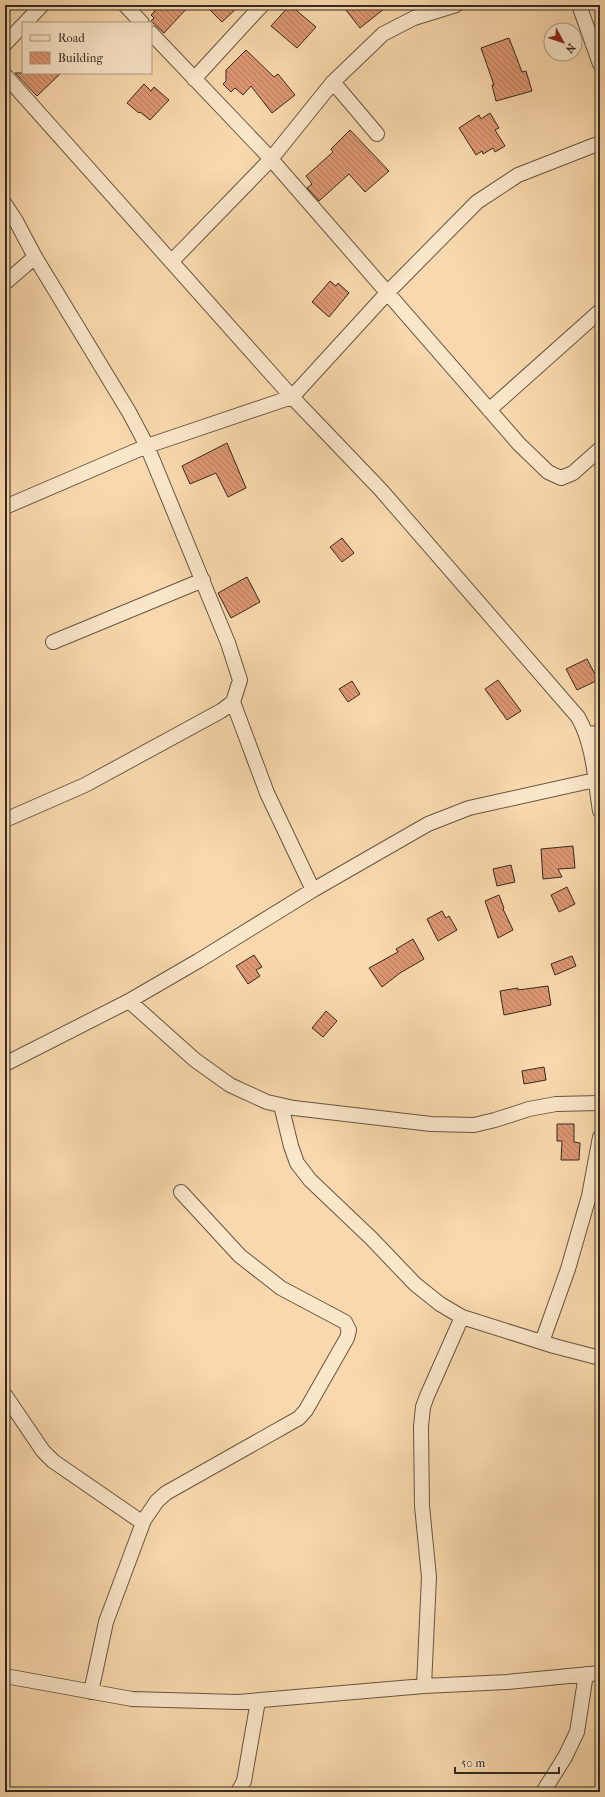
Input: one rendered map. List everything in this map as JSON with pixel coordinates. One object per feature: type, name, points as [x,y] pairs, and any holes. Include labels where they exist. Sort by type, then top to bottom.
[{"type":"street","points":[[26,22],[42,5]]},
{"type":"street","points":[[125,5],[141,22]]},
{"type":"street","points":[[194,79],[262,5]]},
{"type":"street","points":[[172,261],[271,159],[333,82],[383,34],[414,18],[456,5]]},
{"type":"street","points":[[579,5],[600,64]]},
{"type":"street","points":[[5,44],[22,26]]},
{"type":"street","points":[[152,34],[271,159],[519,444],[548,472],[561,478],[573,473],[600,449]]},
{"type":"street","points":[[7,81],[172,261],[292,397],[381,490],[578,718],[593,733],[595,780],[600,811]]},
{"type":"street","points":[[333,82],[377,134]]},
{"type":"street","points":[[5,507],[147,446],[292,397],[388,292],[477,202],[518,175],[600,143]]},
{"type":"street","points":[[5,204],[35,257],[129,412],[147,446],[203,580],[228,643],[240,680],[233,702],[221,711],[84,785],[5,820]]},
{"type":"street","points":[[5,283],[35,257]]},
{"type":"street","points":[[489,410],[600,310]]},
{"type":"street","points":[[53,642],[203,580]]},
{"type":"street","points":[[233,702],[267,793],[313,890]]},
{"type":"street","points":[[5,1064],[129,1001],[198,961],[313,890],[428,824],[452,814],[595,780]]},
{"type":"street","points":[[129,1001],[195,1060],[230,1085],[267,1102],[294,1108],[431,1124],[474,1125],[529,1109],[556,1104],[600,1103]]},
{"type":"street","points":[[281,1105],[297,1164],[310,1180],[371,1238],[415,1284],[440,1304],[462,1317],[600,1358]]},
{"type":"street","points":[[542,1342],[568,1269],[589,1196],[600,1137]]},
{"type":"street","points":[[91,1692],[106,1622],[143,1522],[157,1501],[166,1493],[299,1418],[306,1410],[347,1338],[349,1330],[345,1322],[281,1288],[240,1256],[181,1192]]},
{"type":"street","points":[[424,1686],[429,1589],[422,1506],[421,1427],[423,1407],[462,1317]]},
{"type":"street","points":[[5,1395],[43,1451],[53,1461],[143,1522]]},
{"type":"street","points":[[5,1676],[132,1699],[238,1702],[424,1686],[507,1682],[593,1674],[577,1732],[565,1757],[544,1792]]},
{"type":"street","points":[[238,1792],[244,1781],[258,1701]]},
{"type":"building","points":[[148,5],[190,5],[164,33],[151,21],[154,18],[151,15],[155,11]]},
{"type":"building","points":[[205,5],[240,5],[222,22]]},
{"type":"building","points":[[290,5],[316,27],[297,48],[271,26]]},
{"type":"building","points":[[342,5],[389,5],[360,28]]},
{"type":"building","points":[[509,38],[522,72],[526,71],[532,91],[496,101],[492,85],[494,85],[481,48]]},
{"type":"building","points":[[246,50],[274,77],[278,74],[295,95],[272,113],[251,86],[243,95],[235,88],[231,92],[223,84],[226,81],[226,70]]},
{"type":"building","points":[[15,73],[60,74],[37,96]]},
{"type":"building","points":[[144,84],[151,91],[154,87],[169,100],[150,120],[127,103]]},
{"type":"building","points":[[490,113],[499,128],[495,130],[505,146],[495,152],[493,148],[483,154],[482,151],[476,155],[459,128],[479,115],[481,119]]},
{"type":"building","points":[[350,130],[389,171],[365,192],[349,174],[319,201],[307,188],[312,184],[306,176],[333,152],[331,149]]},
{"type":"building","points":[[330,281],[336,286],[338,283],[349,293],[329,317],[312,302]]},
{"type":"building","points":[[227,443],[246,488],[228,497],[216,473],[190,484],[182,466]]},
{"type":"building","points":[[342,538],[354,553],[342,562],[330,547]]},
{"type":"building","points":[[247,577],[260,602],[231,618],[218,593]]},
{"type":"building","points":[[587,659],[598,680],[577,690],[566,669]]},
{"type":"building","points":[[498,680],[521,711],[507,720],[485,689]]},
{"type":"building","points":[[352,681],[360,694],[348,702],[339,689]]},
{"type":"building","points":[[573,846],[575,868],[558,869],[562,877],[543,879],[541,849]]},
{"type":"building","points":[[511,865],[515,882],[497,886],[493,869]]},
{"type":"building","points":[[567,887],[575,904],[559,912],[551,895]]},
{"type":"building","points":[[499,895],[504,908],[503,909],[513,930],[498,938],[485,901]]},
{"type":"building","points":[[442,911],[446,918],[449,916],[457,930],[438,941],[427,919]]},
{"type":"building","points":[[413,939],[424,959],[400,973],[382,987],[369,968],[398,952],[396,949]]},
{"type":"building","points":[[254,955],[262,967],[256,970],[260,976],[248,984],[236,966]]},
{"type":"building","points":[[572,956],[576,966],[555,975],[551,964]]},
{"type":"building","points":[[548,986],[551,1005],[504,1015],[500,991]]},
{"type":"building","points":[[326,1011],[337,1021],[323,1037],[312,1028]]},
{"type":"building","points":[[544,1067],[546,1080],[524,1084],[522,1071]]},
{"type":"building","points":[[557,1124],[574,1124],[574,1142],[580,1143],[579,1160],[561,1160],[562,1141],[557,1141]]}]
